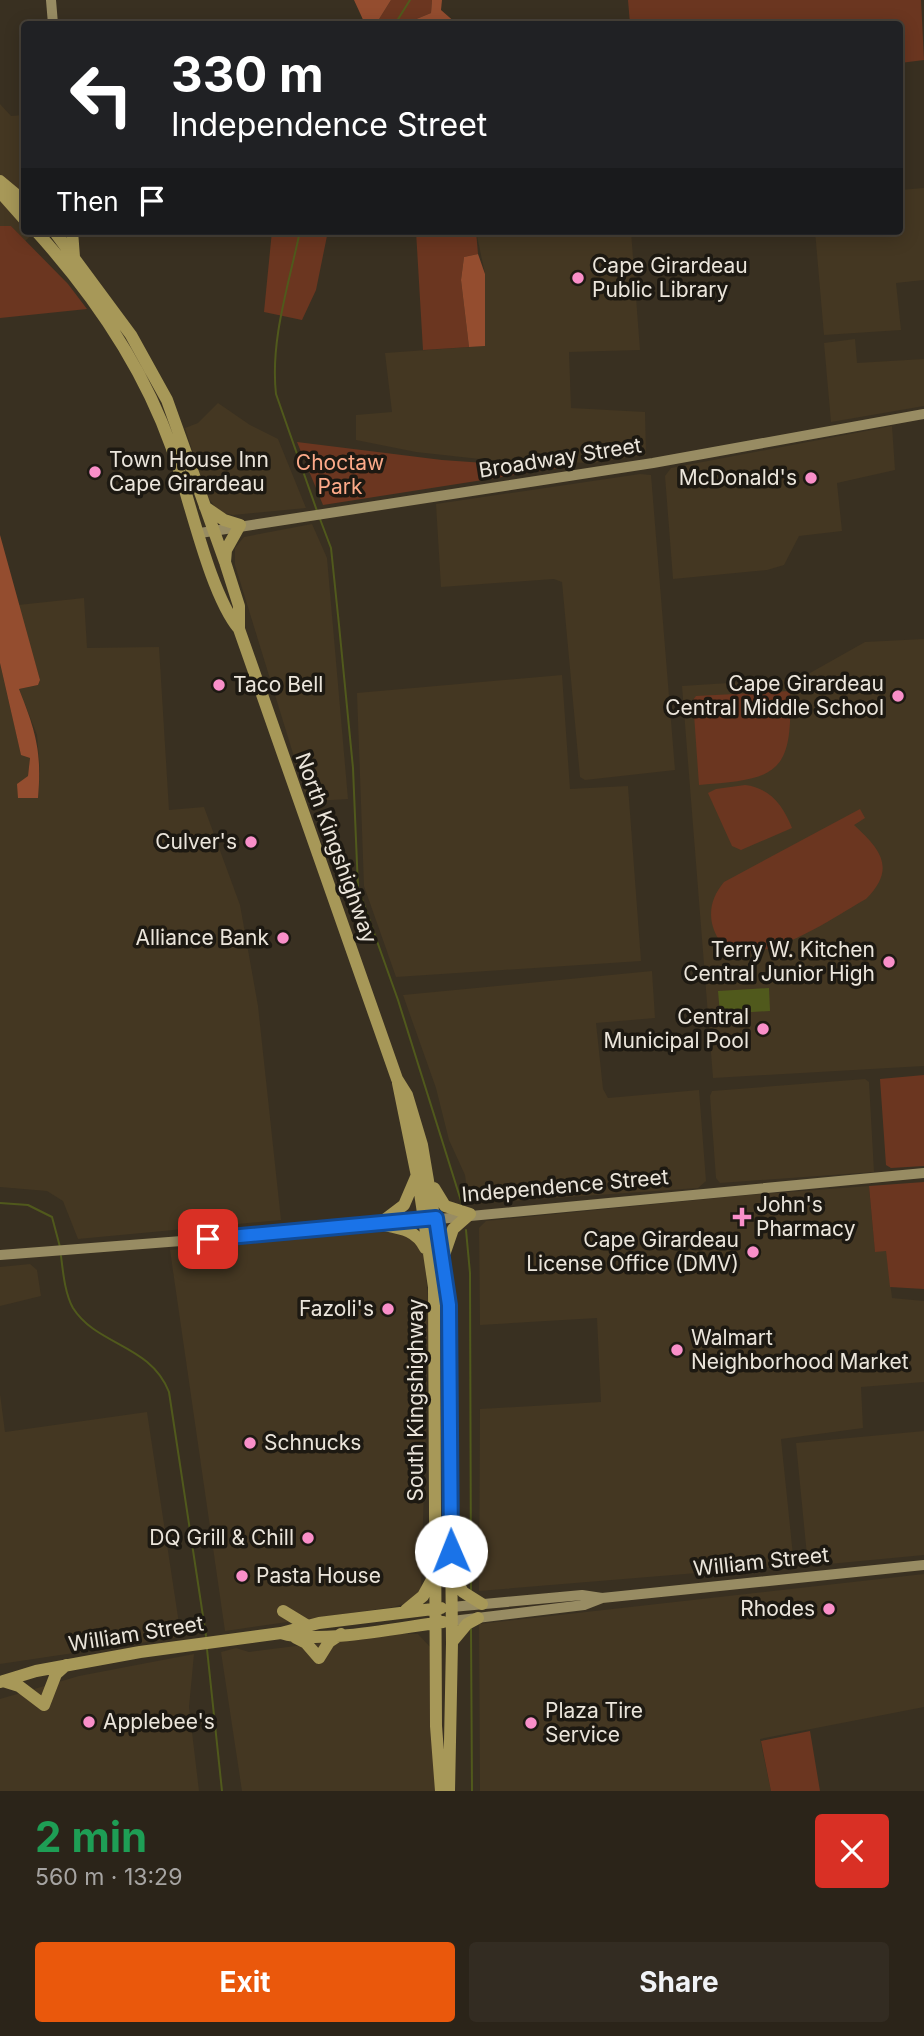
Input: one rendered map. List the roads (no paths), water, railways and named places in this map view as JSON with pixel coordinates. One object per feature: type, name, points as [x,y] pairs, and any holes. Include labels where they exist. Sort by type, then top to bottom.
[{"type":"main road","points":[[51,0],[53,21]]},
{"type":"main road","points":[[0,181],[21,198]]},
{"type":"main road","points":[[0,192],[21,216]]},
{"type":"main road","name":"North Kingshighway","points":[[48,235],[146,384],[206,531],[224,609],[239,629],[397,1079],[423,1178],[430,1219]]},
{"type":"main road","name":"North Kingshighway","points":[[49,235],[74,257],[131,335],[157,379],[205,506],[206,531],[225,562],[239,607],[239,629]]},
{"type":"main road","points":[[72,235],[74,257]]},
{"type":"main road","name":"Broadway Street","points":[[206,531],[653,463],[924,414]]},
{"type":"main road","points":[[205,506],[224,520],[240,525],[226,550],[225,562]]},
{"type":"main road","name":"Independence Street","points":[[0,1255],[379,1224],[924,1173]]},
{"type":"main road","points":[[379,1224],[404,1205],[423,1178],[445,1206],[470,1214]]},
{"type":"main road","points":[[379,1224],[419,1236],[437,1261],[453,1229],[470,1214]]},
{"type":"main road","name":"South Kingshighway","points":[[430,1219],[437,1261],[449,1305],[452,1607],[452,1772],[449,1791]]},
{"type":"main road","name":"South Kingshighway","points":[[437,1261],[435,1648],[437,1755],[441,1791]]},
{"type":"main road","name":"William Street","points":[[1,1682],[66,1665],[402,1612],[582,1595],[602,1598],[924,1565]]},
{"type":"main road","points":[[402,1612],[415,1606],[436,1573]]},
{"type":"main road","points":[[451,1573],[463,1592],[482,1604]]},
{"type":"main road","name":"William Street","points":[[281,1633],[296,1638],[341,1634],[584,1605],[602,1598]]},
{"type":"main road","points":[[283,1611],[306,1626]]},
{"type":"main road","points":[[452,1643],[467,1624],[478,1618]]},
{"type":"main road","points":[[410,1626],[423,1631],[435,1648]]},
{"type":"main road","points":[[296,1638],[306,1643],[319,1658],[330,1642],[341,1634]]},
{"type":"main road","points":[[1,1682],[19,1686],[44,1704],[56,1674],[66,1665]]},
{"type":"main road","points":[[437,1755],[443,1766],[452,1772]]},
{"type":"waterway","points":[[397,21],[410,0]]},
{"type":"waterway","points":[[299,235],[278,333],[276,394],[317,511]]},
{"type":"waterway","points":[[320,519],[331,548],[339,625],[353,768],[358,888],[398,1000],[462,1204]]},
{"type":"waterway","points":[[0,1203],[28,1205],[52,1217],[60,1247]]},
{"type":"waterway","points":[[466,1230],[470,1273],[471,1590]]},
{"type":"waterway","points":[[61,1256],[70,1302],[83,1321],[137,1354],[160,1376],[169,1392],[206,1636]]},
{"type":"waterway","points":[[471,1629],[472,1791]]},
{"type":"waterway","points":[[207,1649],[222,1791]]},
{"type":"place","name":"Cape Girardeau Public Library","points":[[578,278]]},
{"type":"place","name":"Town House Inn Cape Girardeau","points":[[95,472]]},
{"type":"place","name":"McDonald's","points":[[811,478]]},
{"type":"place","name":"Taco Bell","points":[[219,685]]},
{"type":"place","name":"Cape Girardeau Central Middle School","points":[[898,696]]},
{"type":"place","name":"Culver's","points":[[251,842]]},
{"type":"place","name":"Alliance Bank","points":[[283,938]]},
{"type":"place","name":"Terry W. Kitchen Central Junior High","points":[[889,962]]},
{"type":"place","name":"Central Municipal Pool","points":[[763,1029]]},
{"type":"place","name":"John's Pharmacy","points":[[742,1217]]},
{"type":"place","name":"Cape Girardeau License Office (DMV)","points":[[753,1252]]},
{"type":"place","name":"Fazoli's","points":[[388,1309]]},
{"type":"place","name":"Walmart Neighborhood Market","points":[[677,1350]]},
{"type":"place","name":"Schnucks","points":[[250,1443]]},
{"type":"place","name":"DQ Grill & Chill","points":[[308,1538]]},
{"type":"place","name":"Pasta House","points":[[242,1576]]},
{"type":"place","name":"Rhodes","points":[[829,1609]]},
{"type":"place","name":"Applebee's","points":[[89,1722]]},
{"type":"place","name":"Plaza Tire Service","points":[[531,1723]]},
{"type":"park label","name":"Choctaw Park","points":[[340,475]]}]
